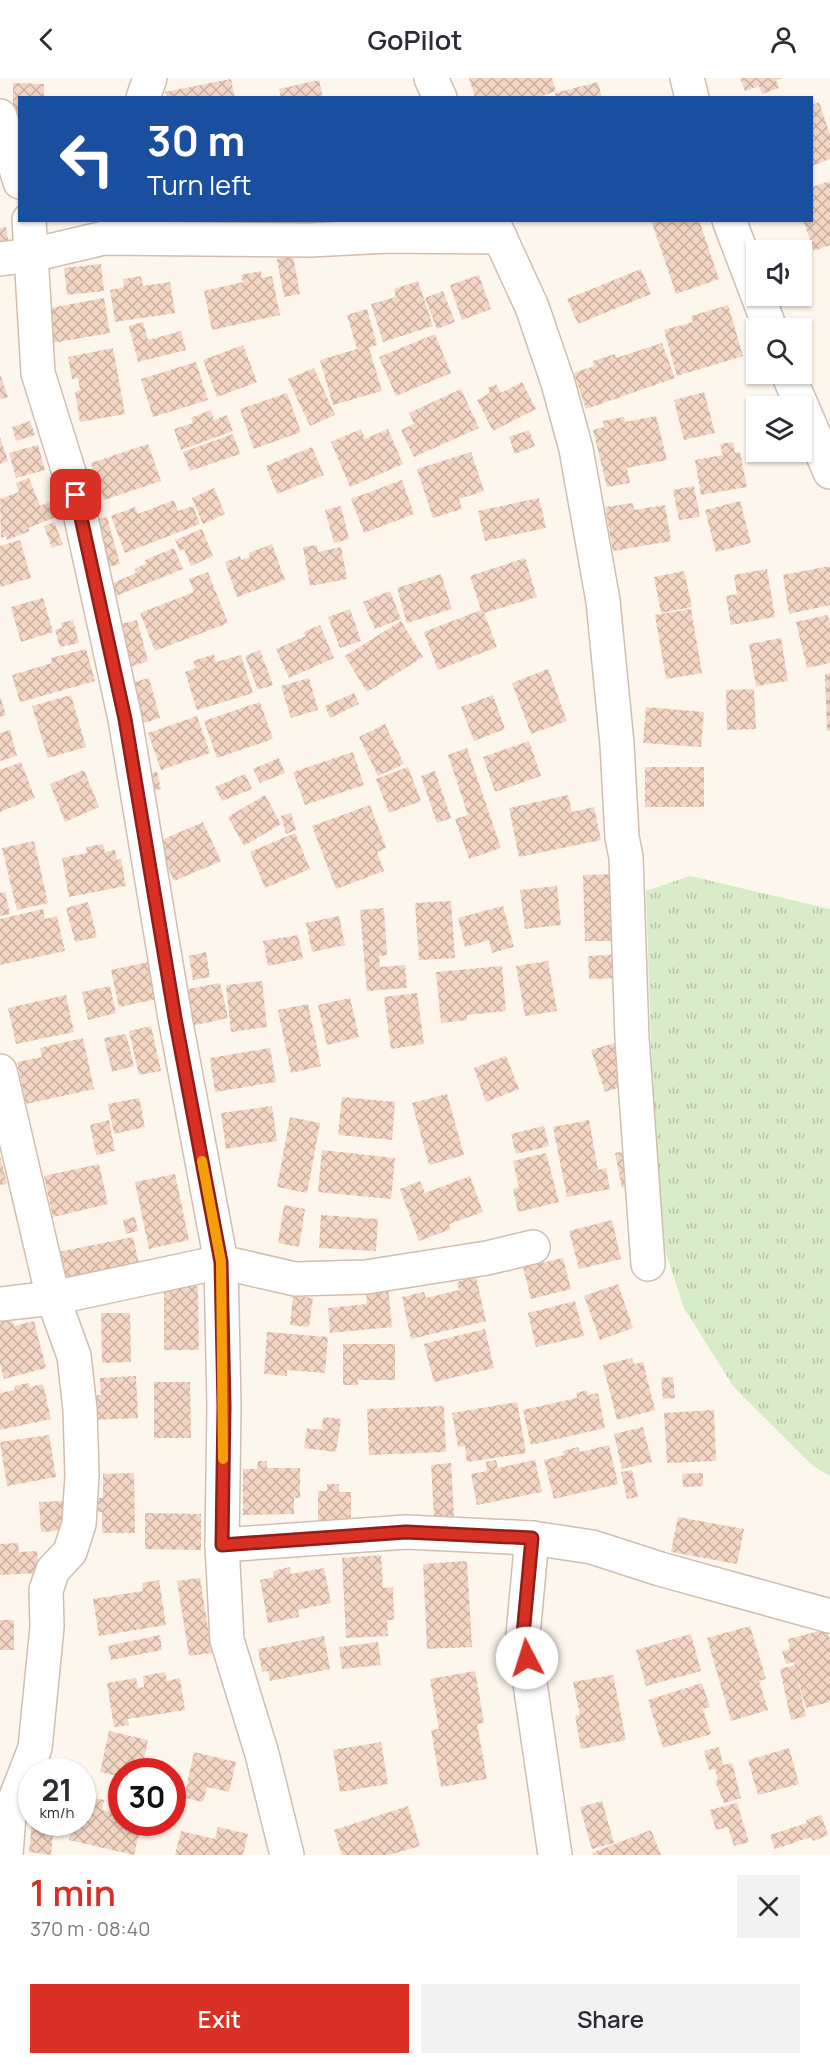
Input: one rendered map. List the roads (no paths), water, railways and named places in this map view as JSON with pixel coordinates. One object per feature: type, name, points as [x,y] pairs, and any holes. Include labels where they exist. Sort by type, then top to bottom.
[{"type":"street","points":[[144,96],[150,78]]},
{"type":"street","points":[[431,78],[439,96]]},
{"type":"street","points":[[687,78],[692,96]]},
{"type":"street","points":[[0,117],[18,176]]},
{"type":"street","points":[[29,222],[38,373],[76,495],[125,719],[175,1018],[221,1262],[224,1406],[222,1545],[227,1640],[262,1754],[287,1855]]},
{"type":"street","points":[[730,222],[766,318]]},
{"type":"street","points":[[0,259],[32,255],[106,229],[310,240],[496,229],[532,307],[558,383],[576,449],[603,601],[617,744],[622,837],[626,857],[632,1039],[648,1264]]},
{"type":"street","points":[[792,384],[830,472]]},
{"type":"street","points":[[0,1071],[53,1298],[74,1356],[82,1474],[79,1524],[70,1552],[53,1570],[46,1590],[47,1627],[35,1748],[9,1815],[6,1855]]},
{"type":"street","points":[[0,1304],[53,1298],[221,1262],[295,1279],[366,1277],[487,1258],[533,1247]]},
{"type":"street","points":[[222,1545],[406,1532],[532,1538],[592,1547],[660,1569],[830,1616]]},
{"type":"street","points":[[532,1538],[523,1635],[555,1855]]}]
